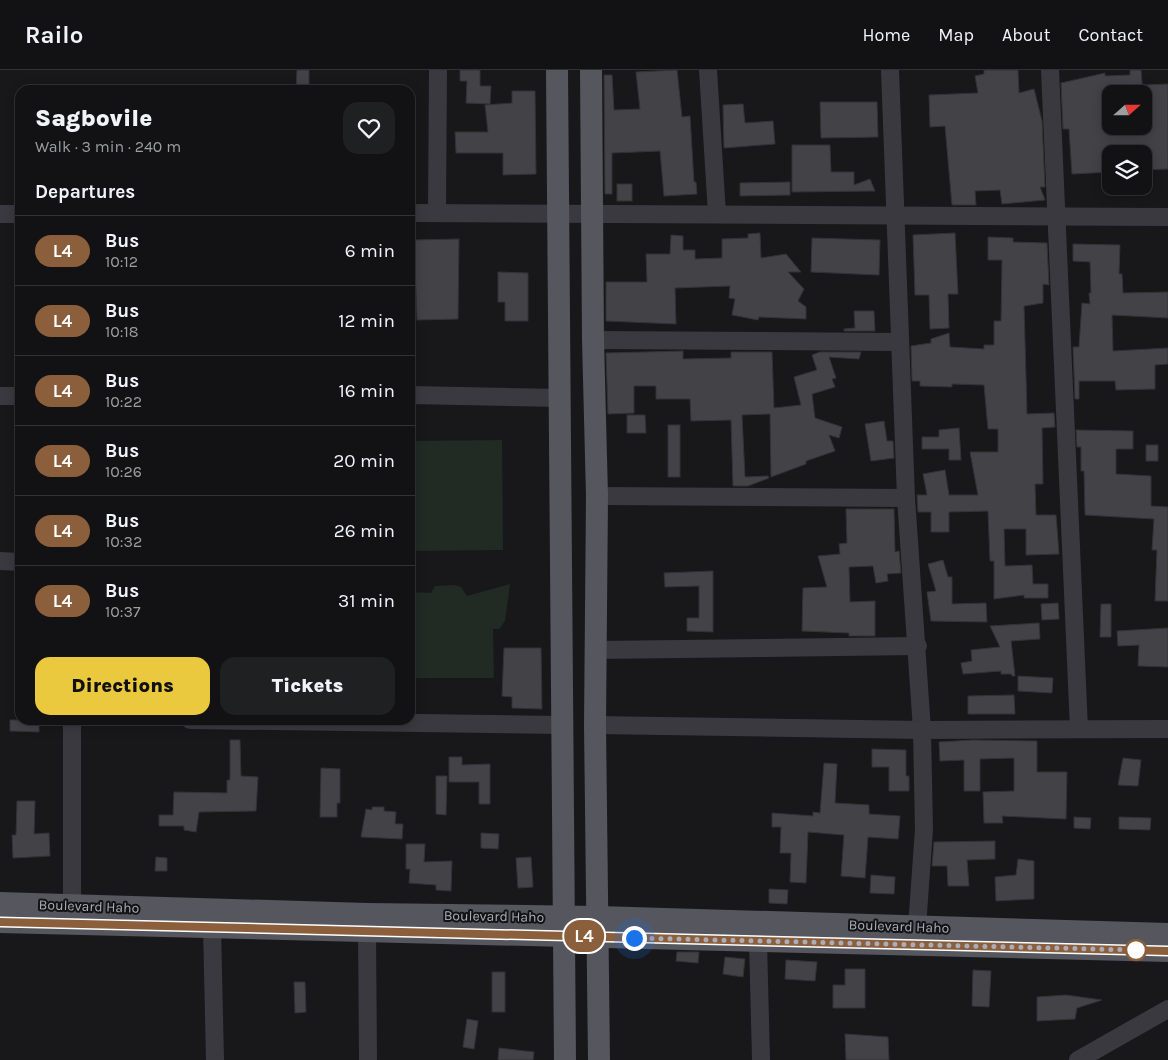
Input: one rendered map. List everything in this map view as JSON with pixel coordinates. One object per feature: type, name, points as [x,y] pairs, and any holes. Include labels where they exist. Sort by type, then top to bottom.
[{"type":"main road","points":[[556,70],[556,214],[560,398],[562,926],[565,1060]]},
{"type":"main road","points":[[591,70],[591,215],[597,496],[595,725],[599,1060]]},
{"type":"main road","name":"Boulevard Haho","points":[[0,903],[598,927],[917,927],[1168,934]]},
{"type":"main road","name":"Boulevard Haho","points":[[0,922],[367,931],[562,926]]},
{"type":"main road","name":"Boulevard Haho","points":[[598,927],[758,941],[1168,951]]},
{"type":"street","points":[[437,212],[438,70]]},
{"type":"street","points":[[708,70],[717,214]]},
{"type":"street","points":[[890,70],[906,498],[918,646],[922,730],[924,829],[917,927]]},
{"type":"street","points":[[1050,70],[1079,729]]},
{"type":"street","points":[[415,213],[1168,217]]},
{"type":"street","points":[[0,214],[15,214]]},
{"type":"street","points":[[593,340],[900,342]]},
{"type":"street","points":[[415,395],[560,398]]},
{"type":"street","points":[[0,396],[15,396]]},
{"type":"street","points":[[597,496],[906,498]]},
{"type":"street","points":[[0,561],[15,562]]},
{"type":"street","points":[[596,650],[918,646]]},
{"type":"street","points":[[415,722],[562,725]]},
{"type":"street","points":[[72,725],[72,906]]},
{"type":"street","points":[[595,725],[922,730],[1168,729]]},
{"type":"street","points":[[212,928],[215,1060]]},
{"type":"street","points":[[367,931],[368,1060]]},
{"type":"street","points":[[758,941],[761,1060]]},
{"type":"street","points":[[1078,1060],[1168,1009]]},
{"type":"shaded area","points":[[502,440],[503,550],[415,551],[415,441]]},
{"type":"shaded area","points":[[510,584],[505,621],[499,629],[493,629],[494,678],[415,678],[415,592],[431,593],[435,586],[454,585],[461,587],[467,596]]},
{"type":"building","points":[[297,70],[309,70],[309,85],[296,85]]},
{"type":"building","points":[[460,70],[480,70],[480,86],[491,86],[490,104],[466,103],[467,81],[460,81]]},
{"type":"building","points":[[677,70],[682,117],[690,116],[694,182],[696,182],[697,194],[664,196],[660,151],[612,153],[612,194],[605,194],[604,75],[612,75],[614,110],[640,109],[636,72]]},
{"type":"building","points":[[984,70],[1018,70],[1019,93],[1034,89],[1042,121],[1045,187],[1040,187],[1045,200],[1002,204],[1000,190],[975,191],[976,205],[952,205],[945,126],[930,127],[929,95],[978,93],[975,76],[984,74]]},
{"type":"building","points":[[1130,70],[1141,70],[1142,85],[1102,85],[1102,135],[1152,135],[1152,85],[1144,85],[1168,84],[1168,169],[1152,170],[1152,145],[1102,145],[1102,172],[1072,174],[1069,129],[1063,129],[1061,83],[1105,73],[1105,76],[1130,75]]},
{"type":"building","points":[[512,91],[535,91],[536,174],[503,175],[503,153],[456,153],[455,132],[488,132],[485,105],[512,103]]},
{"type":"building","points":[[820,102],[877,102],[878,137],[821,138]]},
{"type":"building","points":[[743,104],[745,123],[773,121],[775,144],[724,148],[723,105]]},
{"type":"building","points":[[792,145],[830,145],[831,172],[854,172],[854,185],[870,179],[875,191],[792,192]]},
{"type":"building","points":[[790,182],[790,195],[740,196],[740,183]]},
{"type":"building","points":[[617,184],[632,184],[632,201],[617,201]]},
{"type":"building","points":[[760,233],[761,258],[786,254],[801,272],[788,272],[804,289],[798,301],[806,307],[806,319],[759,317],[758,320],[732,315],[735,299],[729,298],[730,286],[675,288],[676,324],[606,321],[606,282],[647,282],[646,254],[670,254],[671,235],[683,236],[683,250],[695,250],[695,259],[722,258],[722,239],[748,238],[748,234]]},
{"type":"building","points":[[955,233],[958,294],[948,294],[949,328],[930,329],[929,295],[915,295],[913,235]]},
{"type":"building","points":[[988,237],[1013,238],[1013,242],[1047,243],[1049,285],[1043,284],[1043,303],[1024,306],[1027,414],[1054,413],[1055,427],[1042,428],[1043,484],[1035,484],[1036,515],[1056,515],[1059,554],[1026,555],[1026,529],[1004,529],[1005,566],[1032,565],[1033,584],[1048,584],[1048,598],[1024,598],[1024,595],[994,599],[994,561],[990,561],[988,511],[949,512],[949,532],[931,532],[931,512],[918,512],[917,495],[927,495],[923,474],[945,470],[949,495],[978,495],[970,452],[998,452],[998,429],[988,429],[984,385],[920,386],[920,381],[912,381],[911,346],[931,343],[931,339],[949,333],[950,347],[984,349],[984,345],[994,345],[994,321],[1001,321],[1002,260],[988,260]]},
{"type":"building","points":[[812,238],[880,240],[879,275],[811,272]]},
{"type":"building","points":[[459,239],[458,319],[417,320],[415,240]]},
{"type":"building","points":[[1073,244],[1120,245],[1119,274],[1122,274],[1123,293],[1168,292],[1168,318],[1112,315],[1113,351],[1168,348],[1168,364],[1155,365],[1155,389],[1116,390],[1115,381],[1079,381],[1079,399],[1075,399],[1073,347],[1079,347],[1082,303],[1090,304],[1089,293],[1091,293],[1090,262],[1073,261]]},
{"type":"building","points":[[498,272],[528,273],[528,321],[505,321],[505,302],[498,302]]},
{"type":"building","points":[[854,311],[874,311],[875,331],[844,331],[844,329],[855,328]]},
{"type":"building","points":[[683,351],[683,359],[731,358],[731,352],[772,352],[774,408],[801,405],[794,377],[817,370],[812,355],[820,352],[861,352],[859,359],[829,357],[836,378],[832,379],[835,387],[812,394],[815,418],[842,427],[839,438],[829,435],[835,451],[806,461],[806,464],[771,477],[770,414],[742,415],[745,477],[768,476],[769,478],[748,486],[733,486],[731,420],[691,421],[690,399],[656,399],[656,386],[634,386],[634,413],[608,414],[606,353]]},
{"type":"building","points":[[627,415],[645,415],[646,433],[627,433]]},
{"type":"building","points":[[884,421],[887,441],[893,441],[894,458],[871,461],[865,424]]},
{"type":"building","points":[[668,425],[680,425],[680,477],[668,477]]},
{"type":"building","points":[[959,428],[961,460],[949,460],[949,449],[922,449],[922,437],[939,437],[939,430]]},
{"type":"building","points":[[1076,430],[1133,431],[1133,449],[1116,449],[1116,474],[1151,476],[1151,506],[1168,507],[1168,601],[1155,601],[1157,550],[1152,550],[1154,519],[1085,515],[1084,471],[1081,471],[1081,447],[1077,447]]},
{"type":"building","points":[[1146,445],[1158,445],[1158,461],[1146,461]]},
{"type":"building","points":[[846,509],[894,509],[895,552],[899,551],[901,573],[887,574],[888,581],[876,583],[873,566],[849,567],[850,602],[875,601],[875,636],[849,636],[849,633],[802,631],[803,588],[827,587],[818,556],[840,554],[839,544],[847,543]]},
{"type":"building","points":[[943,560],[948,577],[952,577],[952,604],[986,603],[987,622],[931,621],[927,592],[936,591],[928,564]]},
{"type":"building","points":[[713,571],[713,632],[687,631],[687,618],[699,618],[699,586],[665,587],[664,573]]},
{"type":"building","points":[[1058,603],[1059,619],[1042,620],[1041,604]]},
{"type":"building","points":[[1101,604],[1111,604],[1111,637],[1100,637]]},
{"type":"building","points":[[1039,623],[1040,639],[1011,641],[1015,676],[1001,674],[1001,671],[963,674],[961,663],[972,661],[971,650],[1000,647],[990,626]]},
{"type":"building","points":[[1168,628],[1168,667],[1138,666],[1139,645],[1118,646],[1117,631]]},
{"type":"building","points":[[504,648],[541,648],[542,709],[512,708],[512,697],[502,696]]},
{"type":"building","points":[[1018,676],[1053,678],[1052,693],[1018,691]]},
{"type":"building","points":[[1014,695],[1015,714],[968,714],[968,696]]},
{"type":"building","points":[[10,720],[15,720],[15,725],[39,725],[39,732],[10,731]]},
{"type":"building","points":[[230,740],[240,740],[241,776],[258,777],[256,811],[199,812],[196,832],[184,830],[184,826],[159,826],[159,815],[173,815],[174,792],[227,793],[227,780],[230,780]]},
{"type":"building","points":[[973,740],[1037,741],[1037,772],[1067,772],[1066,819],[1002,816],[1003,823],[984,823],[983,792],[1014,791],[1014,758],[980,759],[980,791],[964,791],[964,760],[940,761],[939,742]]},
{"type":"building","points":[[872,749],[906,750],[906,776],[909,776],[909,791],[889,791],[889,767],[872,767]]},
{"type":"building","points":[[449,757],[462,757],[462,765],[490,764],[490,804],[479,804],[479,782],[449,782]]},
{"type":"building","points":[[1123,758],[1141,760],[1138,786],[1118,785]]},
{"type":"building","points":[[824,763],[837,764],[835,803],[869,805],[869,814],[900,816],[898,839],[868,837],[865,878],[841,876],[844,835],[808,832],[806,883],[790,882],[791,853],[780,853],[781,827],[772,827],[772,813],[813,816],[813,812],[820,813]]},
{"type":"building","points":[[321,768],[340,769],[340,803],[337,803],[337,817],[320,817]]},
{"type":"building","points":[[436,776],[447,776],[446,815],[436,814]]},
{"type":"building","points":[[17,801],[35,801],[34,834],[49,833],[50,856],[13,858],[12,835],[16,835]]},
{"type":"building","points":[[372,807],[384,807],[384,811],[396,812],[395,824],[403,824],[402,839],[361,837],[366,809],[372,810]]},
{"type":"building","points":[[1074,817],[1091,818],[1090,829],[1074,828]]},
{"type":"building","points":[[1119,817],[1151,818],[1150,830],[1119,829]]},
{"type":"building","points":[[481,833],[499,834],[498,849],[481,848]]},
{"type":"building","points":[[995,841],[995,859],[967,860],[969,886],[948,886],[947,866],[932,866],[934,842]]},
{"type":"building","points":[[406,844],[425,844],[424,862],[452,861],[451,891],[436,890],[436,885],[409,883],[410,869],[406,869]]},
{"type":"building","points":[[156,857],[167,858],[167,871],[155,871]]},
{"type":"building","points":[[531,857],[533,887],[518,888],[516,858]]},
{"type":"building","points":[[1018,859],[1034,861],[1034,899],[996,901],[995,877],[1016,875]]},
{"type":"building","points":[[871,875],[895,877],[894,894],[870,893]]},
{"type":"building","points":[[769,889],[788,890],[787,904],[769,903]]},
{"type":"building","points":[[677,952],[699,952],[698,963],[676,961]]},
{"type":"building","points":[[725,957],[745,959],[743,977],[723,974]]},
{"type":"building","points":[[786,960],[817,962],[815,981],[785,979]]},
{"type":"building","points":[[845,969],[865,969],[865,1008],[833,1008],[833,985],[845,985]]},
{"type":"building","points":[[973,970],[991,971],[989,1007],[972,1006]]},
{"type":"building","points":[[492,972],[505,972],[505,1012],[492,1012]]},
{"type":"building","points":[[294,982],[305,982],[306,1012],[295,1013]]},
{"type":"building","points":[[1066,995],[1102,1000],[1077,1008],[1075,1019],[1037,1021],[1037,997]]},
{"type":"building","points":[[467,1019],[478,1021],[474,1049],[463,1047]]},
{"type":"building","points":[[845,1034],[888,1037],[889,1060],[846,1060]]},
{"type":"building","points":[[499,1048],[534,1052],[533,1060],[498,1060]]},
{"type":"bus line","name":"L4","points":[[0,922],[1168,951]]},
{"type":"route","points":[[634,938],[1136,950]]}]
